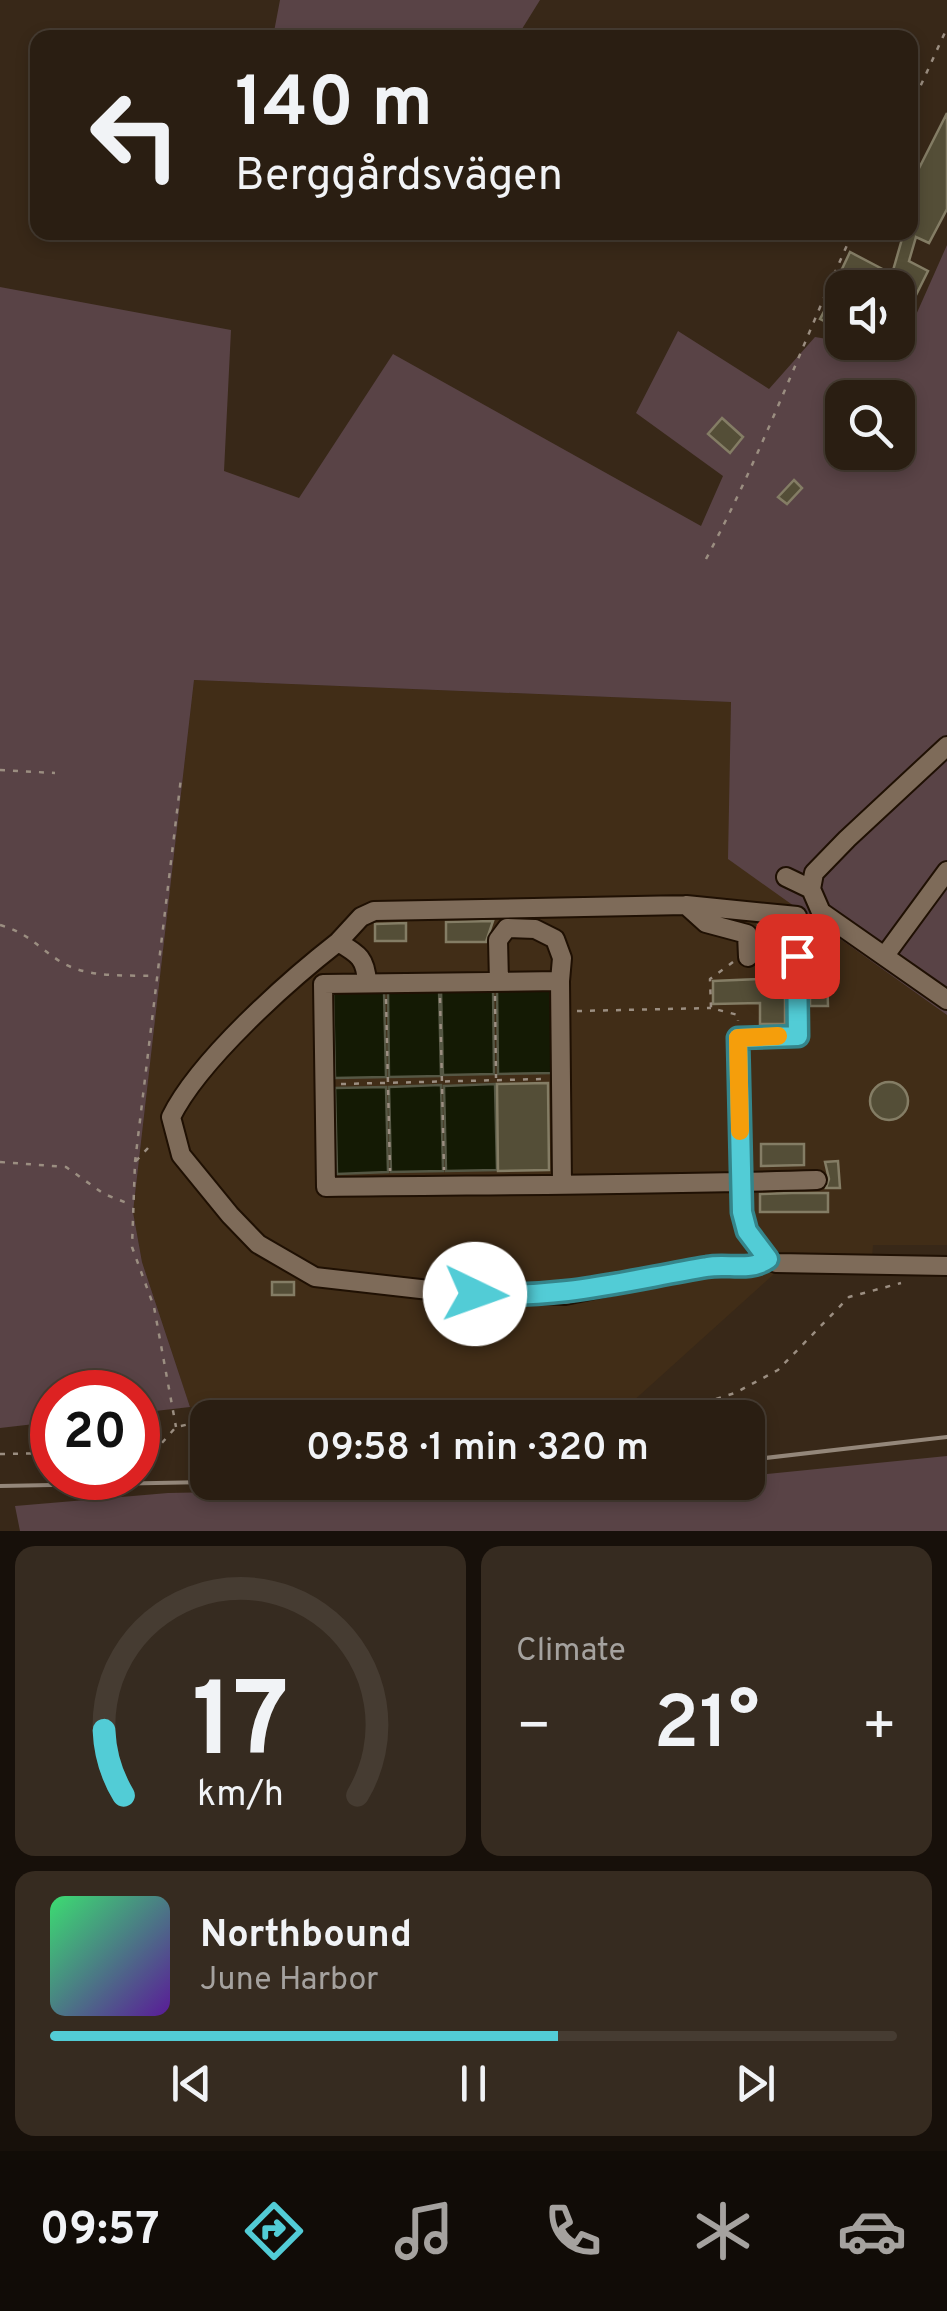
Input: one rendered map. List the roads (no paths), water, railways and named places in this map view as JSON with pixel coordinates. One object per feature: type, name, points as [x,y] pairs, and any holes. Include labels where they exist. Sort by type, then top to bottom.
[{"type":"street","points":[[947,746],[814,873],[811,889],[822,912],[947,1000]]},
{"type":"street","points":[[886,954],[947,871]]},
{"type":"street","points":[[786,877],[811,889]]},
{"type":"street","points":[[686,904],[706,923],[747,934],[748,957]]},
{"type":"street","points":[[768,1259],[754,1266],[712,1266],[565,1295],[513,1296],[315,1277],[258,1244],[181,1155],[171,1116],[195,1080],[291,982],[361,917],[374,911],[686,904],[797,916],[798,1036],[738,1038],[747,1231],[768,1259],[786,1264],[947,1266]]},
{"type":"street","points":[[497,985],[498,940],[508,928],[535,930],[554,940],[562,958],[562,1184]]},
{"type":"street","points":[[338,942],[361,954],[367,983]]},
{"type":"street","points":[[560,981],[497,985],[324,984],[326,1187],[817,1180]]},
{"type":"railway","points":[[765,1458],[947,1437]]},
{"type":"railway","points":[[0,1486],[190,1482]]}]
